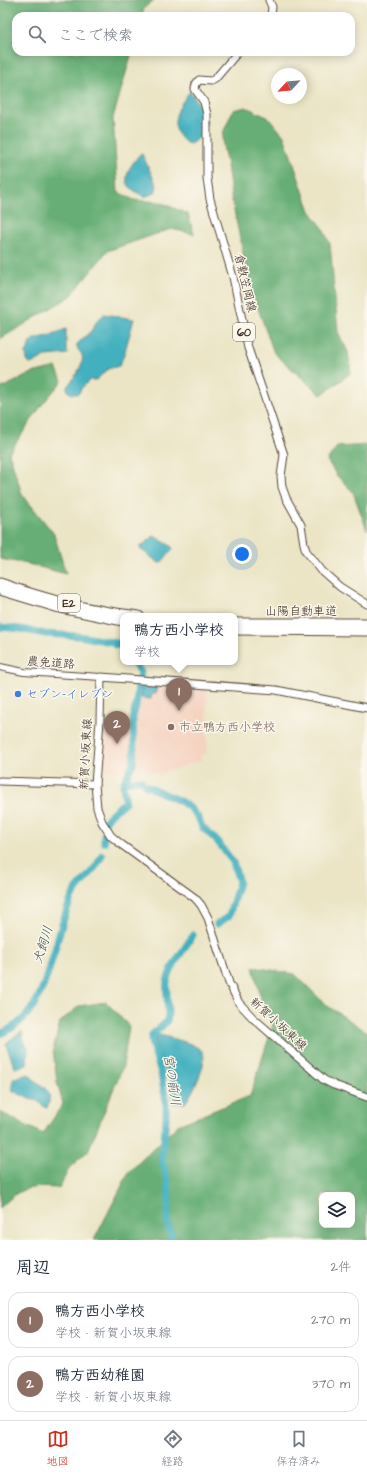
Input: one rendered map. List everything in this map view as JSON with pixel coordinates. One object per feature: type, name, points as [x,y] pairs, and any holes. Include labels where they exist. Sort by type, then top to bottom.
[{"type":"highway","name":"E2","points":[[0,583],[33,594],[84,607],[121,613]]},
{"type":"highway","name":"E2","points":[[0,590],[56,607],[120,620]]},
{"type":"highway","name":"山陽自動車道","points":[[238,623],[367,623]]},
{"type":"highway","name":"山陽自動車道","points":[[238,630],[367,631]]},
{"type":"main road","points":[[269,0],[272,7],[271,12]]},
{"type":"main road","name":"倉敷笠岡線","points":[[235,56],[215,79],[211,81],[199,80],[195,89],[204,102],[208,114],[207,178],[210,199],[234,278],[248,348],[284,455],[282,487],[301,525],[306,551],[322,571],[340,587],[367,604]]},
{"type":"main road","points":[[101,677],[276,690],[367,708]]},
{"type":"main road","name":"新賀小坂東線","points":[[101,677],[95,798],[99,816],[111,836],[190,894],[201,905],[208,918],[229,983],[234,994],[246,1011],[324,1080],[367,1097]]},
{"type":"main road","points":[[0,781],[95,784]]},
{"type":"street","name":"農免道路","points":[[0,667],[24,672],[101,677]]},
{"type":"shaded area","name":"市立鴨方西小学校","points":[[139,684],[203,689],[206,691],[207,753],[199,755],[202,760],[166,772],[158,777],[157,774],[149,769],[133,763],[135,745],[133,723],[138,700]]},
{"type":"shaded area","points":[[113,715],[132,716],[134,751],[133,763],[131,767],[128,765],[125,771],[100,769],[102,726],[112,727]]},
{"type":"green space","points":[[0,0],[154,0],[144,8],[143,12],[12,12],[12,56],[131,56],[113,118],[118,192],[134,200],[160,202],[188,214],[194,234],[171,229],[107,251],[71,296],[0,339]]},
{"type":"green space","points":[[246,107],[269,118],[284,136],[310,211],[323,228],[330,244],[338,332],[348,352],[351,373],[321,395],[274,353],[250,286],[231,196],[223,145],[223,133],[233,110]]},
{"type":"green space","points":[[56,367],[62,381],[41,406],[9,453],[22,494],[54,534],[66,574],[28,564],[0,559],[0,389],[32,373]]},
{"type":"green space","points":[[367,445],[367,530],[353,492],[337,476],[327,460],[337,447]]},
{"type":"green space","points":[[253,967],[295,974],[326,1005],[367,1032],[367,1240],[94,1240],[129,1172],[178,1125],[250,1096],[273,1025],[262,1002]]},
{"type":"green space","points":[[106,1002],[129,1026],[123,1066],[88,1151],[70,1167],[59,1188],[40,1187],[26,1189],[8,1200],[0,1208],[0,1112],[43,1134],[63,1104],[57,1082],[53,1050],[60,1022],[79,1006]]},
{"type":"water","points":[[190,91],[198,103],[207,123],[202,125],[199,138],[190,144],[185,142],[178,133],[175,127],[175,121],[176,115],[182,103]]},
{"type":"water","points":[[140,154],[142,154],[157,186],[155,193],[144,197],[131,188],[127,180],[127,175],[134,161]]},
{"type":"water","points":[[104,314],[134,319],[124,355],[119,366],[108,369],[96,380],[90,380],[79,393],[69,393],[67,387],[78,372],[82,363],[82,355],[78,350],[77,344],[91,331],[97,321]]},
{"type":"water","points":[[66,329],[66,348],[68,354],[46,356],[31,364],[27,361],[26,353],[30,342],[34,339],[48,336]]},
{"type":"water","points":[[154,536],[171,546],[173,549],[161,563],[139,548]]},
{"type":"water","points":[[142,686],[157,687],[156,694],[152,694],[151,699],[141,698]]},
{"type":"water","points":[[22,1031],[23,1040],[28,1048],[27,1065],[15,1068],[6,1043]]},
{"type":"water","points":[[157,1034],[180,1040],[197,1047],[203,1054],[204,1061],[202,1068],[192,1092],[185,1103],[173,1103],[173,1088],[170,1077],[158,1055],[154,1035]]},
{"type":"water","points":[[29,1074],[48,1092],[49,1101],[47,1108],[35,1099],[27,1098],[12,1090],[14,1078]]},
{"type":"waterway","name":"犬飼川","points":[[0,627],[21,629],[45,634],[79,636],[117,643],[115,645],[120,646]]},
{"type":"waterway","name":"犬飼川","points":[[135,665],[141,672],[140,677]]},
{"type":"waterway","name":"犬飼川","points":[[138,685],[136,706],[133,717],[133,763],[124,782],[141,780]]},
{"type":"waterway","name":"宮の前川","points":[[145,785],[180,801],[190,808],[198,817],[202,827],[217,841],[233,862],[239,882],[229,916],[217,924]]},
{"type":"waterway","name":"犬飼川","points":[[104,823],[112,813],[125,802],[123,786]]},
{"type":"waterway","name":"犬飼川","points":[[104,835],[104,842]]},
{"type":"waterway","name":"犬飼川","points":[[0,1034],[17,1024],[30,1010],[40,993],[48,974],[65,915],[72,897],[75,891],[96,866],[102,855]]},
{"type":"waterway","name":"宮の前川","points":[[173,1240],[167,1223],[169,1201],[168,1184],[162,1159],[166,1103],[161,1073],[151,1041],[152,1035],[166,1022],[167,1019],[167,982],[169,976],[193,935]]},
{"type":"place","name":"セブン-イレブン","points":[[18,694]]},
{"type":"place","name":"鴨方西小学校","points":[[179,711]]},
{"type":"place","name":"市立鴨方西小学校","points":[[171,727]]},
{"type":"place","name":"鴨方西幼稚園","points":[[117,744]]}]
